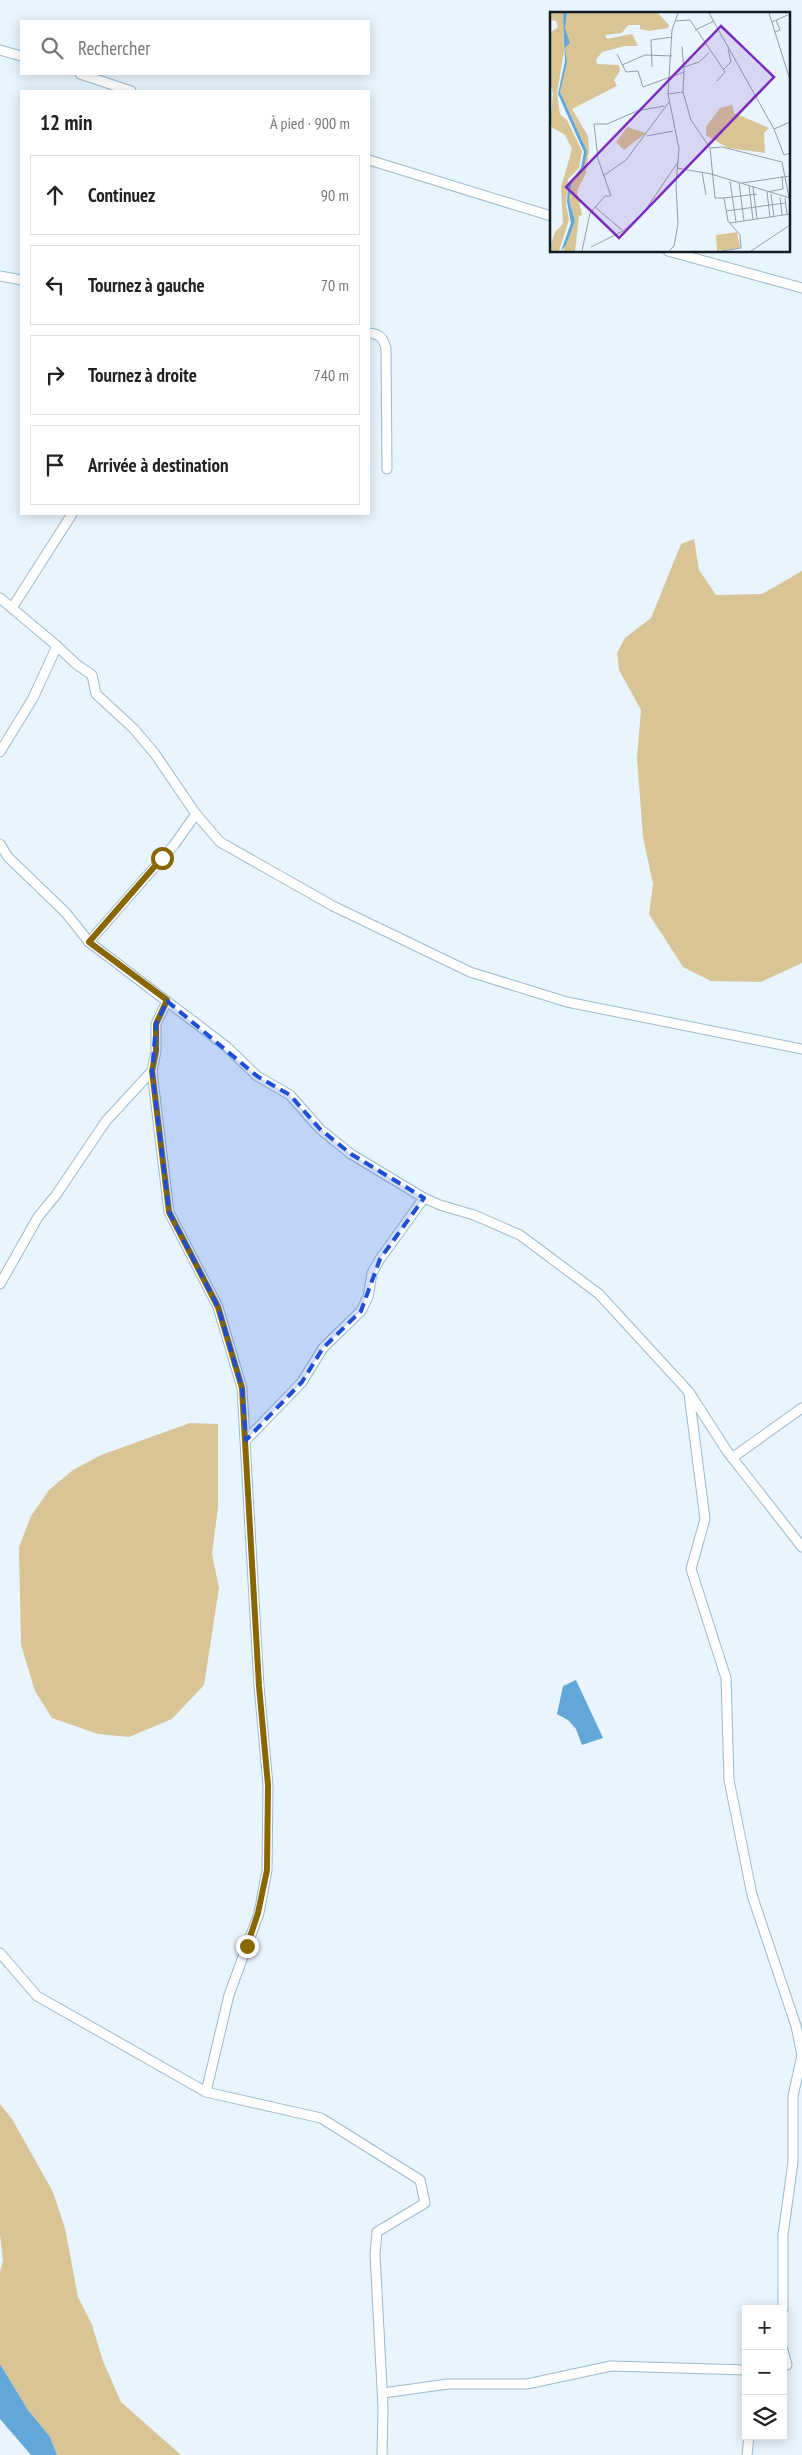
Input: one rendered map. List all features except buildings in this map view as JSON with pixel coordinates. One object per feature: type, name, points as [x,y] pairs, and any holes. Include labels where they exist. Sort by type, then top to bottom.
[{"type":"street","points":[[0,50],[20,56]]},
{"type":"street","points":[[83,75],[127,90]]},
{"type":"street","points":[[370,160],[550,216]]},
{"type":"street","points":[[672,252],[802,288]]},
{"type":"street","points":[[0,276],[20,280]]},
{"type":"street","points":[[370,333],[377,334],[383,339],[386,348],[387,468]]},
{"type":"street","points":[[12,608],[71,515]]},
{"type":"street","points":[[0,598],[76,664],[92,675],[96,694],[134,729],[155,754],[196,814],[220,842],[334,906],[470,972],[566,1002],[802,1049]]},
{"type":"street","points":[[0,752],[33,698],[57,646]]},
{"type":"street","points":[[89,942],[174,845],[196,814]]},
{"type":"street","points":[[0,844],[8,858],[66,913],[89,942],[227,1047],[257,1076],[290,1095],[320,1129],[351,1154],[424,1198],[474,1215],[520,1235],[599,1294],[689,1392],[732,1458],[802,1547]]},
{"type":"street","points":[[167,1000],[156,1024],[156,1051],[152,1071],[169,1212],[218,1307],[242,1388],[259,1686],[268,1785],[267,1870],[258,1913],[229,1995],[206,2092]]},
{"type":"street","points":[[0,1284],[38,1217],[56,1195],[106,1121],[152,1071]]},
{"type":"street","points":[[246,1440],[302,1382],[323,1348],[361,1311],[368,1296],[372,1273],[424,1198]]},
{"type":"street","points":[[689,1392],[705,1519],[691,1568],[726,1678],[729,1780],[752,1895],[796,2026],[802,2054],[793,2096],[793,2162],[783,2235],[783,2305]]},
{"type":"street","points":[[732,1458],[802,1408]]},
{"type":"street","points":[[0,1953],[38,1996],[206,2092],[321,2118],[420,2180],[425,2203],[377,2232],[375,2254],[383,2392],[382,2455]]},
{"type":"street","points":[[383,2392],[448,2384],[527,2384],[610,2366],[742,2370]]},
{"type":"street","points":[[747,2455],[748,2440]]},
{"type":"highlighted area","points":[[167,1001],[257,1076],[290,1095],[320,1129],[351,1154],[424,1198],[380,1259],[361,1311],[323,1348],[302,1382],[246,1440],[242,1388],[218,1307],[169,1212],[152,1071],[156,1024]]},
{"type":"shaded area","points":[[694,539],[699,570],[716,595],[762,594],[802,571],[802,963],[761,982],[711,981],[683,967],[649,914],[653,884],[643,837],[637,758],[641,710],[619,670],[617,653],[625,638],[651,618],[681,544]]},
{"type":"shaded area","points":[[190,1423],[218,1424],[218,1507],[212,1554],[219,1588],[204,1685],[172,1719],[129,1737],[98,1734],[52,1718],[35,1691],[21,1645],[19,1547],[31,1516],[49,1490],[73,1470],[101,1455]]},
{"type":"shaded area","points":[[0,2104],[12,2119],[53,2192],[65,2228],[78,2297],[92,2325],[103,2361],[121,2402],[181,2455],[57,2455],[50,2437],[28,2410],[0,2364],[0,2272],[3,2261],[0,2235]]},
{"type":"water","points":[[576,1680],[603,1738],[582,1745],[576,1729],[568,1720],[557,1714],[563,1686]]},
{"type":"water","points":[[0,2364],[28,2410],[50,2437],[57,2455],[31,2455],[0,2419]]},
{"type":"route","points":[[162,858],[89,942],[167,1000],[156,1024],[156,1051],[152,1071],[169,1212],[218,1307],[242,1388],[259,1686],[268,1785],[267,1870],[258,1913],[247,1946]]}]
